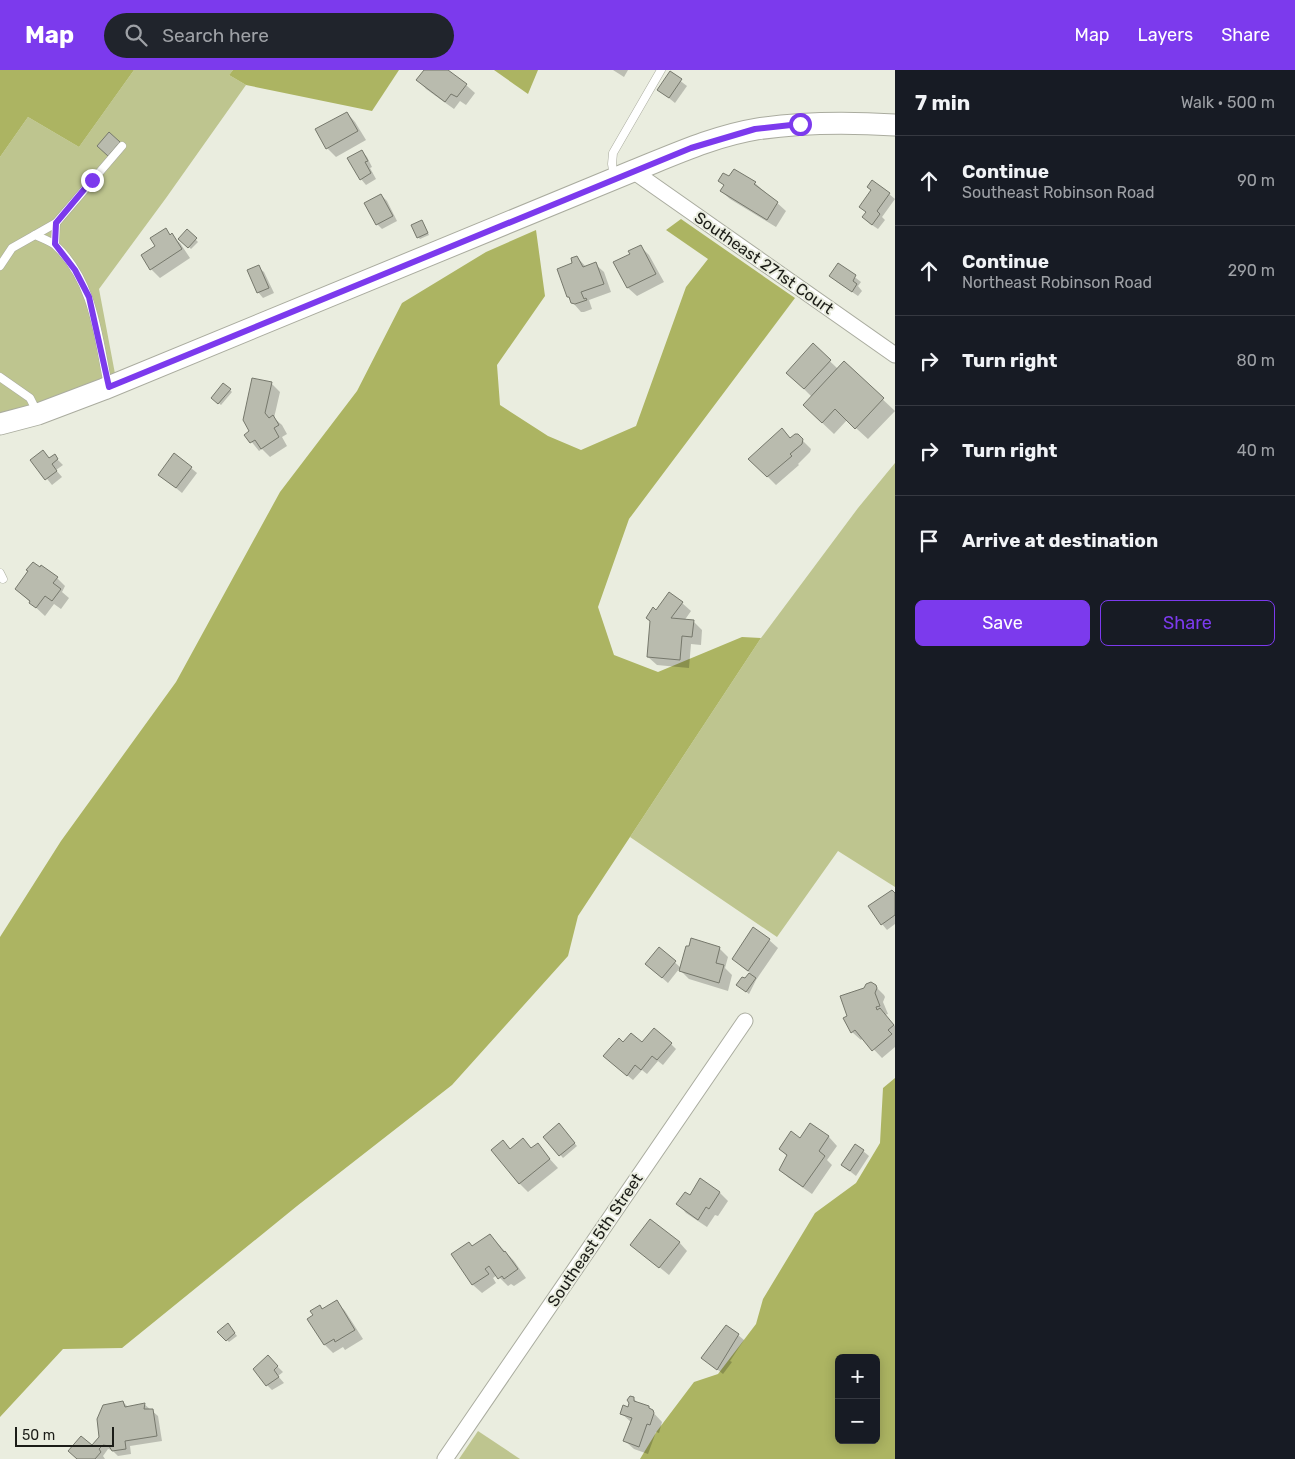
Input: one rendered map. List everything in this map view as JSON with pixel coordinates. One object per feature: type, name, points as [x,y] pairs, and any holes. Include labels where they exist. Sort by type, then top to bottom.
[{"type":"street","points":[[0,424],[38,414],[109,387],[691,148],[755,129],[800,124],[895,125]]},
{"type":"street","name":"Southeast 271st Court","points":[[624,175],[895,355]]},
{"type":"street","name":"Southeast 5th Street","points":[[445,1459],[745,1021]]},
{"type":"lane","points":[[624,175],[612,164],[613,153],[661,70]]},
{"type":"lane","points":[[0,266],[12,248],[56,223],[122,146]]},
{"type":"lane","points":[[55,244],[56,223]]},
{"type":"lane","points":[[35,234],[55,244],[75,270],[89,297],[109,387]]},
{"type":"lane","points":[[0,377],[30,398],[38,414]]},
{"type":"green space","points":[[0,70],[134,70],[79,147],[28,117],[0,157]]},
{"type":"green space","points":[[134,70],[233,70],[229,75],[246,85],[99,289],[116,379],[31,408],[0,414],[0,157],[28,117],[79,147]]},
{"type":"green space","points":[[233,70],[399,70],[372,111],[246,85],[229,75]]},
{"type":"green space","points":[[494,70],[538,70],[528,94]]},
{"type":"green space","points":[[681,219],[795,298],[629,519],[598,607],[614,655],[658,672],[742,637],[761,638],[578,916],[568,956],[452,1085],[297,1206],[122,1348],[63,1349],[0,1417],[0,937],[61,841],[176,682],[280,492],[357,391],[402,303],[486,252],[536,230],[545,296],[497,365],[500,405],[548,436],[581,450],[636,426],[686,287],[708,259],[666,230]]},
{"type":"green space","points":[[895,463],[895,887],[838,851],[777,937],[630,837],[761,638],[858,508]]},
{"type":"green space","points":[[895,1078],[895,1459],[640,1459],[657,1431],[694,1382],[718,1374],[756,1324],[763,1299],[815,1213],[856,1183],[880,1143],[883,1088]]},
{"type":"green space","points":[[478,1431],[520,1459],[459,1459]]},
{"type":"building","points":[[424,70],[448,70],[467,84],[457,97],[451,94],[445,102],[416,80]]},
{"type":"building","points":[[670,71],[682,79],[669,98],[657,90]]},
{"type":"building","points":[[347,112],[358,131],[326,149],[315,129]]},
{"type":"building","points":[[109,132],[120,142],[108,156],[97,146]]},
{"type":"building","points":[[362,150],[368,161],[365,162],[371,173],[360,180],[347,158]]},
{"type":"building","points":[[734,169],[756,182],[754,184],[778,202],[767,220],[720,191],[724,185],[718,181],[723,173],[729,176]]},
{"type":"building","points":[[872,180],[890,193],[877,211],[880,214],[872,225],[862,217],[866,212],[859,207],[871,190],[867,187]]},
{"type":"building","points":[[381,194],[393,216],[376,225],[364,203]]},
{"type":"building","points":[[422,220],[428,233],[417,238],[411,225]]},
{"type":"building","points":[[166,228],[170,235],[172,233],[182,249],[150,270],[141,255],[155,246],[150,238]]},
{"type":"building","points":[[187,229],[197,238],[188,248],[178,239]]},
{"type":"building","points":[[641,245],[656,274],[627,288],[613,262],[630,254],[628,251]]},
{"type":"building","points":[[577,256],[583,267],[596,262],[604,284],[581,292],[584,299],[586,298],[587,300],[575,304],[571,303],[569,297],[567,297],[557,269],[572,263],[571,258]]},
{"type":"building","points":[[838,263],[856,275],[853,281],[857,284],[852,292],[829,276]]},
{"type":"building","points":[[259,265],[269,288],[257,293],[247,270]]},
{"type":"building","points":[[813,343],[831,360],[804,389],[786,373]]},
{"type":"building","points":[[844,361],[884,398],[855,429],[835,409],[822,423],[803,405]]},
{"type":"building","points":[[252,378],[272,382],[265,413],[269,418],[273,415],[279,425],[274,428],[279,437],[261,449],[255,440],[250,443],[244,435],[249,431],[243,420]]},
{"type":"building","points":[[223,383],[231,389],[218,404],[211,398]]},
{"type":"building","points":[[782,428],[790,438],[798,434],[803,439],[802,444],[790,454],[792,456],[767,477],[748,459]]},
{"type":"building","points":[[43,450],[49,458],[55,454],[58,459],[52,464],[57,471],[45,480],[30,460]]},
{"type":"building","points":[[174,453],[192,467],[176,488],[158,475]]},
{"type":"building","points":[[33,562],[40,567],[41,565],[58,577],[53,583],[61,589],[52,601],[45,596],[36,608],[15,589]]},
{"type":"building","points":[[669,592],[683,602],[671,618],[694,620],[692,637],[682,636],[680,660],[647,657],[650,621],[646,618],[653,607],[656,610]]},
{"type":"building","points":[[892,890],[895,893],[895,915],[881,925],[868,906]]},
{"type":"building","points":[[753,927],[770,939],[748,971],[732,959]]},
{"type":"building","points":[[691,938],[720,947],[716,963],[724,965],[719,983],[679,971],[686,946],[689,946]]},
{"type":"building","points":[[659,947],[676,961],[662,978],[645,964]]},
{"type":"building","points":[[749,973],[756,978],[746,992],[736,985],[742,977],[745,978]]},
{"type":"building","points":[[871,982],[877,988],[875,993],[880,1006],[876,1007],[877,1010],[880,1008],[894,1025],[888,1030],[892,1034],[872,1051],[855,1030],[851,1033],[843,1018],[847,1016],[840,996],[864,988],[866,984]]},
{"type":"building","points":[[654,1028],[672,1043],[657,1060],[652,1056],[641,1070],[635,1065],[627,1076],[603,1056],[619,1038],[623,1042],[631,1033],[642,1042]]},
{"type":"building","points":[[559,1123],[575,1143],[559,1156],[543,1137]]},
{"type":"building","points":[[810,1123],[829,1136],[819,1151],[825,1156],[803,1187],[779,1170],[787,1155],[779,1149],[791,1131],[800,1138]]},
{"type":"building","points":[[523,1138],[531,1148],[538,1143],[550,1159],[519,1184],[491,1150],[503,1140],[510,1149]]},
{"type":"building","points":[[855,1144],[864,1150],[850,1171],[841,1165]]},
{"type":"building","points":[[700,1178],[720,1192],[709,1209],[706,1207],[698,1220],[676,1204],[685,1192],[690,1195]]},
{"type":"building","points":[[650,1219],[680,1242],[659,1268],[630,1245]]},
{"type":"building","points":[[490,1234],[518,1269],[504,1279],[502,1276],[498,1279],[489,1266],[485,1269],[489,1274],[472,1285],[451,1254],[469,1242],[472,1246]]},
{"type":"building","points":[[337,1300],[355,1330],[335,1342],[334,1339],[324,1345],[307,1319],[313,1315],[310,1311],[320,1305],[322,1309]]},
{"type":"building","points":[[228,1323],[235,1333],[226,1341],[217,1332]]},
{"type":"building","points":[[726,1325],[739,1334],[717,1370],[701,1358]]},
{"type":"building","points":[[268,1355],[278,1366],[274,1370],[279,1377],[266,1386],[253,1369]]},
{"type":"building","points":[[630,1396],[634,1397],[634,1401],[649,1406],[654,1413],[650,1425],[647,1424],[639,1447],[623,1441],[632,1418],[620,1414],[623,1405],[628,1407],[629,1403],[627,1400]]},
{"type":"building","points":[[123,1401],[125,1407],[145,1403],[144,1409],[153,1409],[157,1436],[125,1441],[126,1449],[112,1451],[109,1446],[103,1445],[99,1449],[101,1452],[95,1459],[77,1459],[68,1451],[81,1436],[92,1445],[99,1437],[97,1419],[103,1405]]},
{"type":"route","points":[[92,180],[56,223],[55,244],[75,270],[89,297],[109,387],[691,148],[755,129],[800,124]]}]
